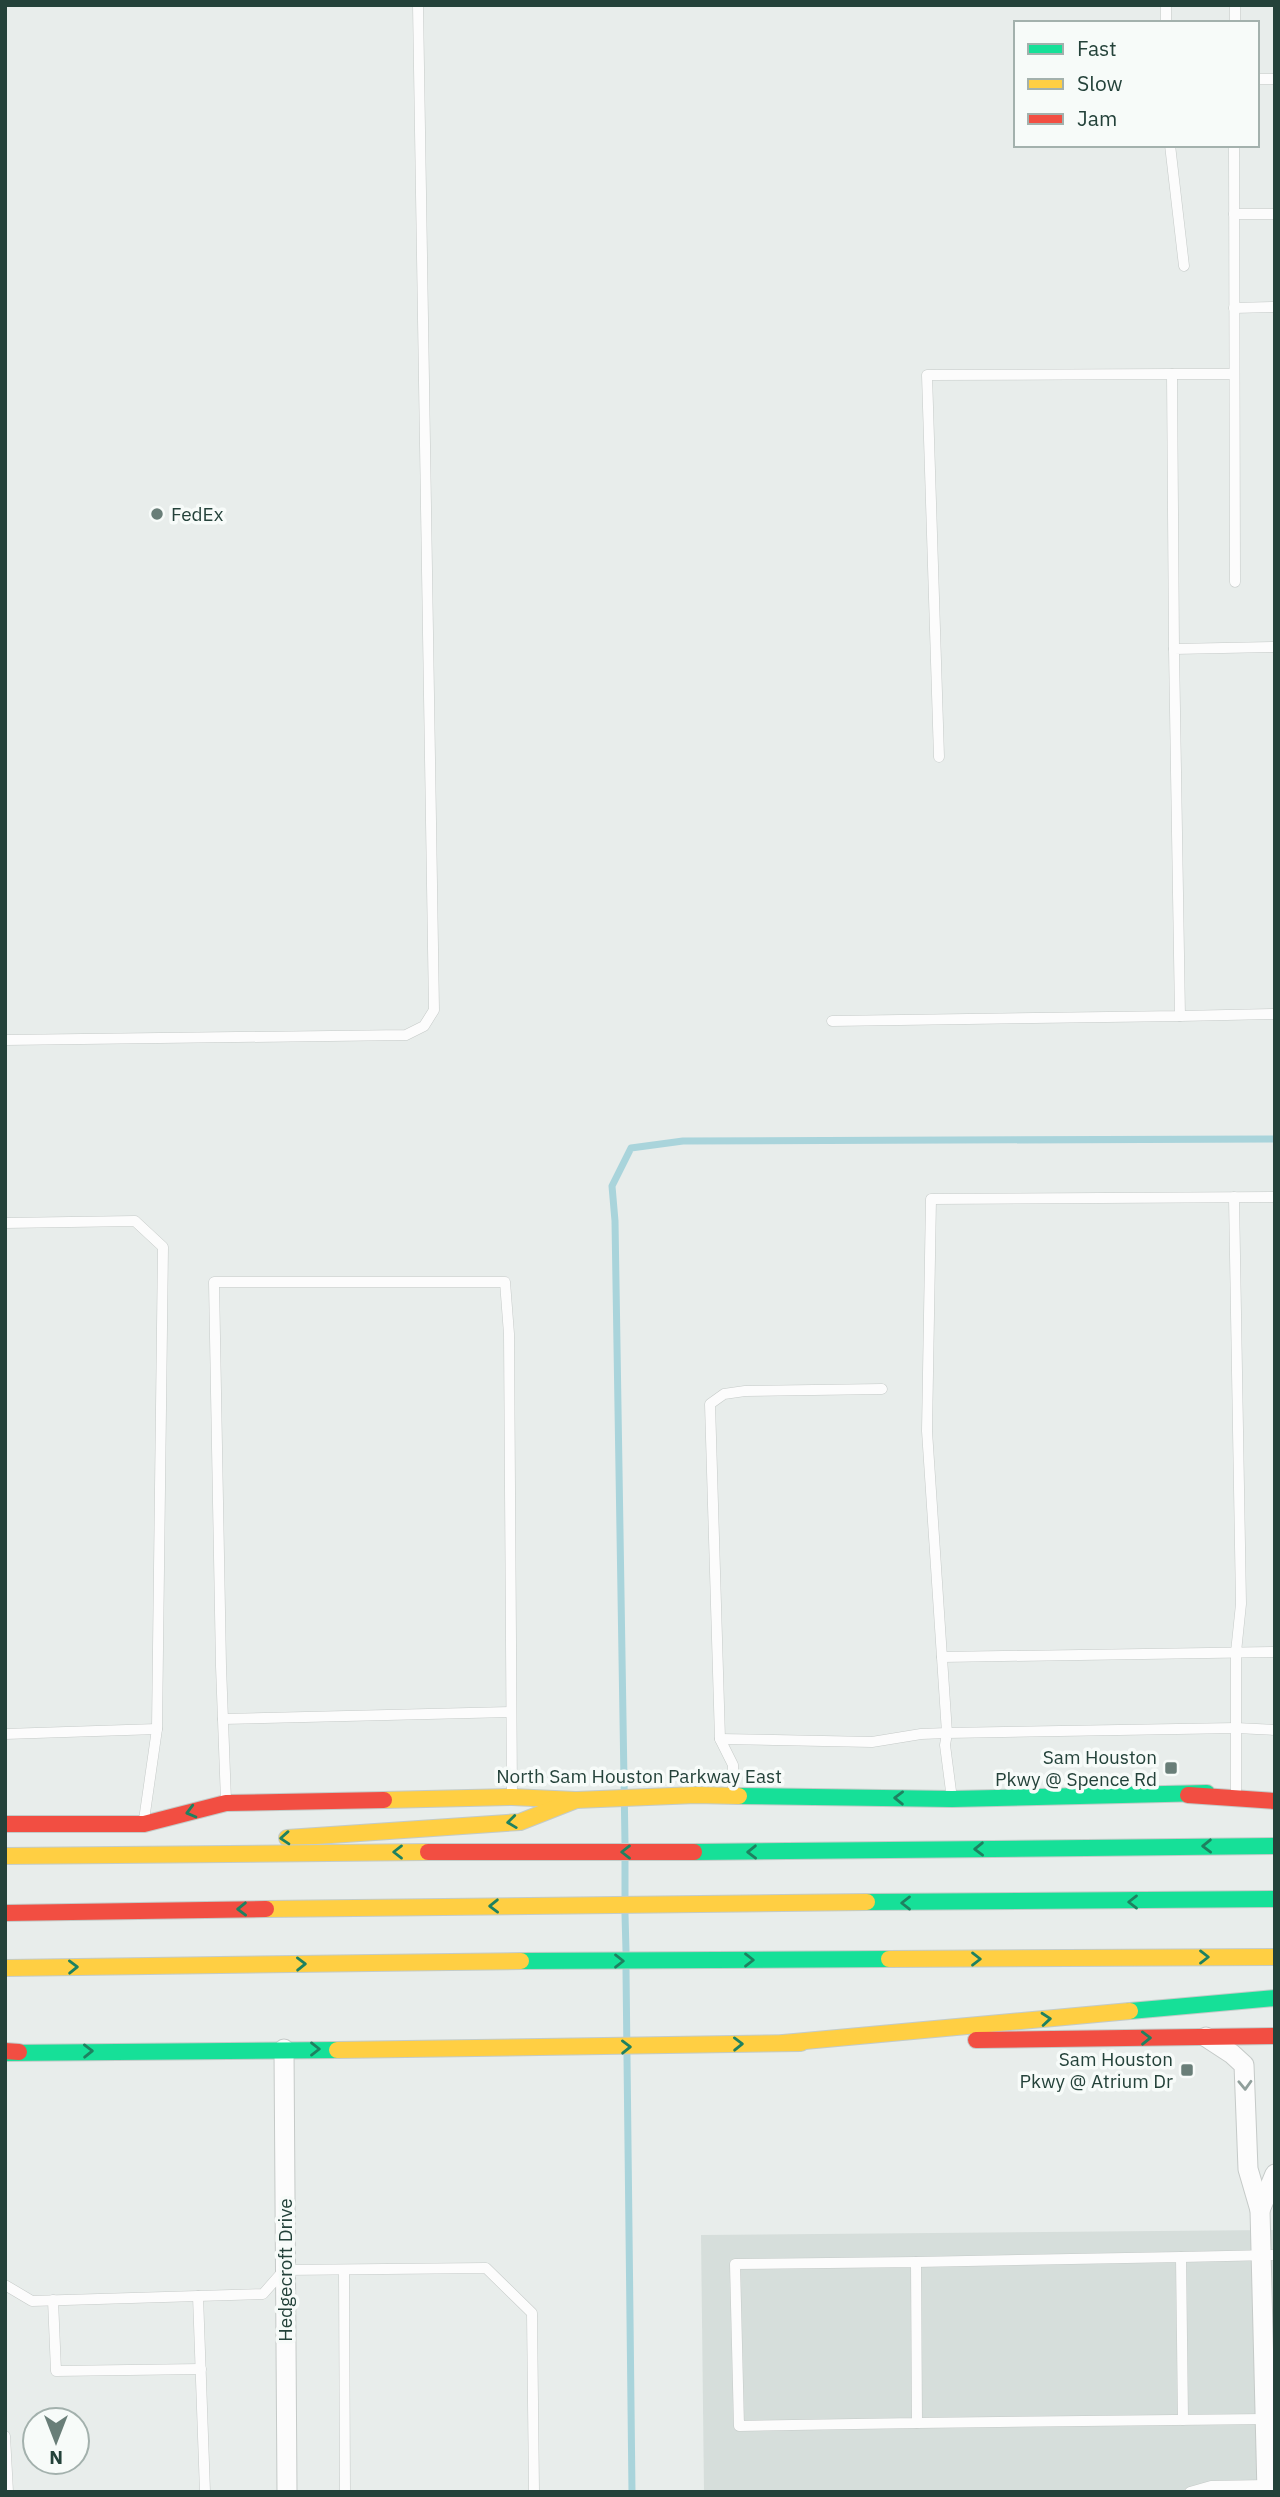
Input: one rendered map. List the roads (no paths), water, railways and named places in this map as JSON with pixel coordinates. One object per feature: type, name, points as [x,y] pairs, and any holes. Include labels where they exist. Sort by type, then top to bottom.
[{"type":"main road","name":"North Sam Houston Parkway East","points":[[5,1824],[144,1824],[226,1802],[512,1797],[576,1800],[733,1796],[952,1798],[1188,1795],[1236,1790],[1275,1790]]},
{"type":"main road","points":[[1188,1795],[1275,1801]]},
{"type":"main road","points":[[5,1856],[520,1822],[576,1800]]},
{"type":"main road","points":[[5,1856],[1275,1846]]},
{"type":"main road","points":[[5,1913],[1275,1899]]},
{"type":"main road","points":[[5,1968],[558,1961],[1275,1957]]},
{"type":"main road","points":[[783,2043],[1275,1998]]},
{"type":"main road","points":[[10,2052],[559,2048],[1275,2036]]},
{"type":"street","points":[[1205,2037],[1232,2053],[1244,2065],[1248,2169],[1260,2210],[1268,2255],[1265,2419],[1269,2480]]},
{"type":"street","name":"Hedgecroft Drive","points":[[284,2049],[287,2492]]},
{"type":"street","points":[[1260,2210],[1275,2174]]},
{"type":"lane","points":[[5,1040],[406,1035],[424,1026],[434,1010],[418,5]]},
{"type":"lane","points":[[1170,147],[1184,266]]},
{"type":"lane","points":[[1234,147],[1235,582]]},
{"type":"lane","points":[[1234,214],[1275,214]]},
{"type":"lane","points":[[1234,308],[1275,307]]},
{"type":"lane","points":[[1172,374],[1180,1016]]},
{"type":"lane","points":[[939,757],[927,375],[1233,374]]},
{"type":"lane","points":[[1174,649],[1275,647]]},
{"type":"lane","points":[[832,1021],[1275,1014]]},
{"type":"lane","points":[[1234,1197],[1241,1604],[1236,1652],[1236,1790]]},
{"type":"lane","points":[[952,1798],[945,1745],[947,1733],[927,1431],[930,1199],[1275,1197]]},
{"type":"lane","points":[[5,1223],[135,1221],[163,1247],[158,1729],[144,1824]]},
{"type":"lane","points":[[226,1802],[214,1282],[505,1282],[509,1334],[512,1797]]},
{"type":"lane","points":[[733,1796],[733,1765],[720,1739],[710,1404],[724,1394],[745,1391],[882,1389]]},
{"type":"lane","points":[[942,1657],[1275,1652]]},
{"type":"lane","points":[[223,1719],[511,1712]]},
{"type":"lane","points":[[720,1739],[872,1742],[921,1734],[947,1733],[1236,1728],[1275,1730]]},
{"type":"lane","points":[[5,1734],[158,1729]]},
{"type":"lane","points":[[1265,2419],[740,2426],[735,2264],[1268,2255]]},
{"type":"lane","points":[[1181,2257],[1183,2420]]},
{"type":"lane","points":[[916,2262],[917,2423]]},
{"type":"lane","points":[[6,2288],[32,2301],[263,2294],[284,2270],[486,2269],[533,2313],[534,2492]]},
{"type":"lane","points":[[344,2271],[345,2492]]},
{"type":"lane","points":[[198,2296],[205,2492]]},
{"type":"lane","points":[[53,2300],[56,2371],[201,2369]]},
{"type":"lane","points":[[5,2437],[8,2492]]},
{"type":"lane","points":[[1190,2492],[1212,2486],[1269,2480]]},
{"type":"waterway","points":[[625,1843],[615,1221],[612,1186],[631,1148],[683,1141],[1275,1139]]},
{"type":"waterway","points":[[625,1861],[625,1895]]},
{"type":"waterway","points":[[625,1914],[626,1951]]},
{"type":"waterway","points":[[626,1970],[632,2492]]},
{"type":"place","name":"FedEx","points":[[157,514]]},
{"type":"place","name":"Sam Houston Pkwy @ Spence Rd","points":[[1171,1768]]},
{"type":"place","name":"Sam Houston Pkwy @ Atrium Dr","points":[[1187,2070]]}]
